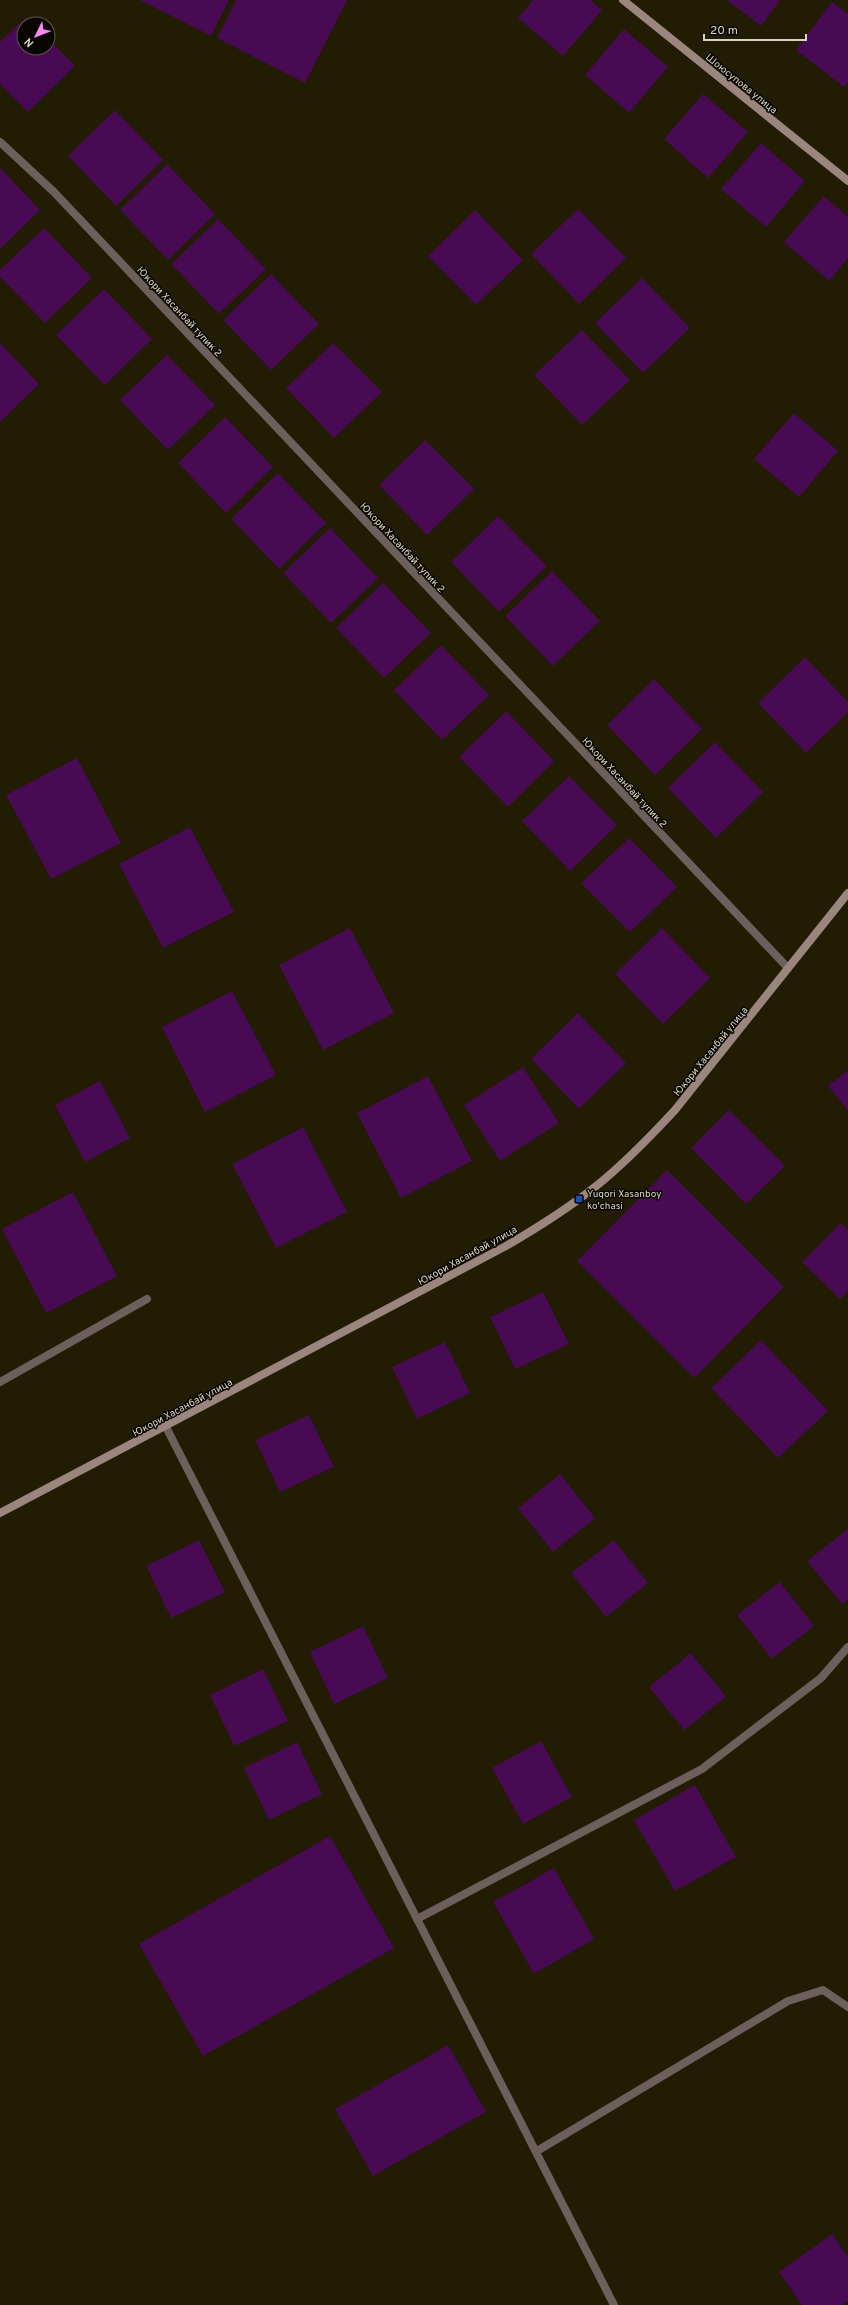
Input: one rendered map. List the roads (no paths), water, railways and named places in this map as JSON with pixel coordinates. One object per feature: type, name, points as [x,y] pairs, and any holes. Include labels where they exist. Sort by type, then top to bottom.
[{"type":"street","name":"Шоюсупова улица","points":[[623,0],[848,181]]},
{"type":"street","name":"Юкори Хасанбай тупик 2","points":[[0,142],[54,192],[788,968]]},
{"type":"street","name":"Юкори Хасанбай улица","points":[[0,1513],[166,1427],[506,1246],[543,1224],[596,1186],[644,1143],[675,1110],[725,1050],[848,893]]},
{"type":"street","points":[[0,1382],[147,1299]]},
{"type":"street","points":[[166,1427],[537,2151],[614,2305]]},
{"type":"street","points":[[417,1919],[702,1769],[822,1678],[848,1647]]},
{"type":"street","points":[[537,2151],[788,2001],[823,1990],[848,2007]]},
{"type":"place","name":"Yuqori Xasanboy ko'chasi","points":[[579,1199]]}]
